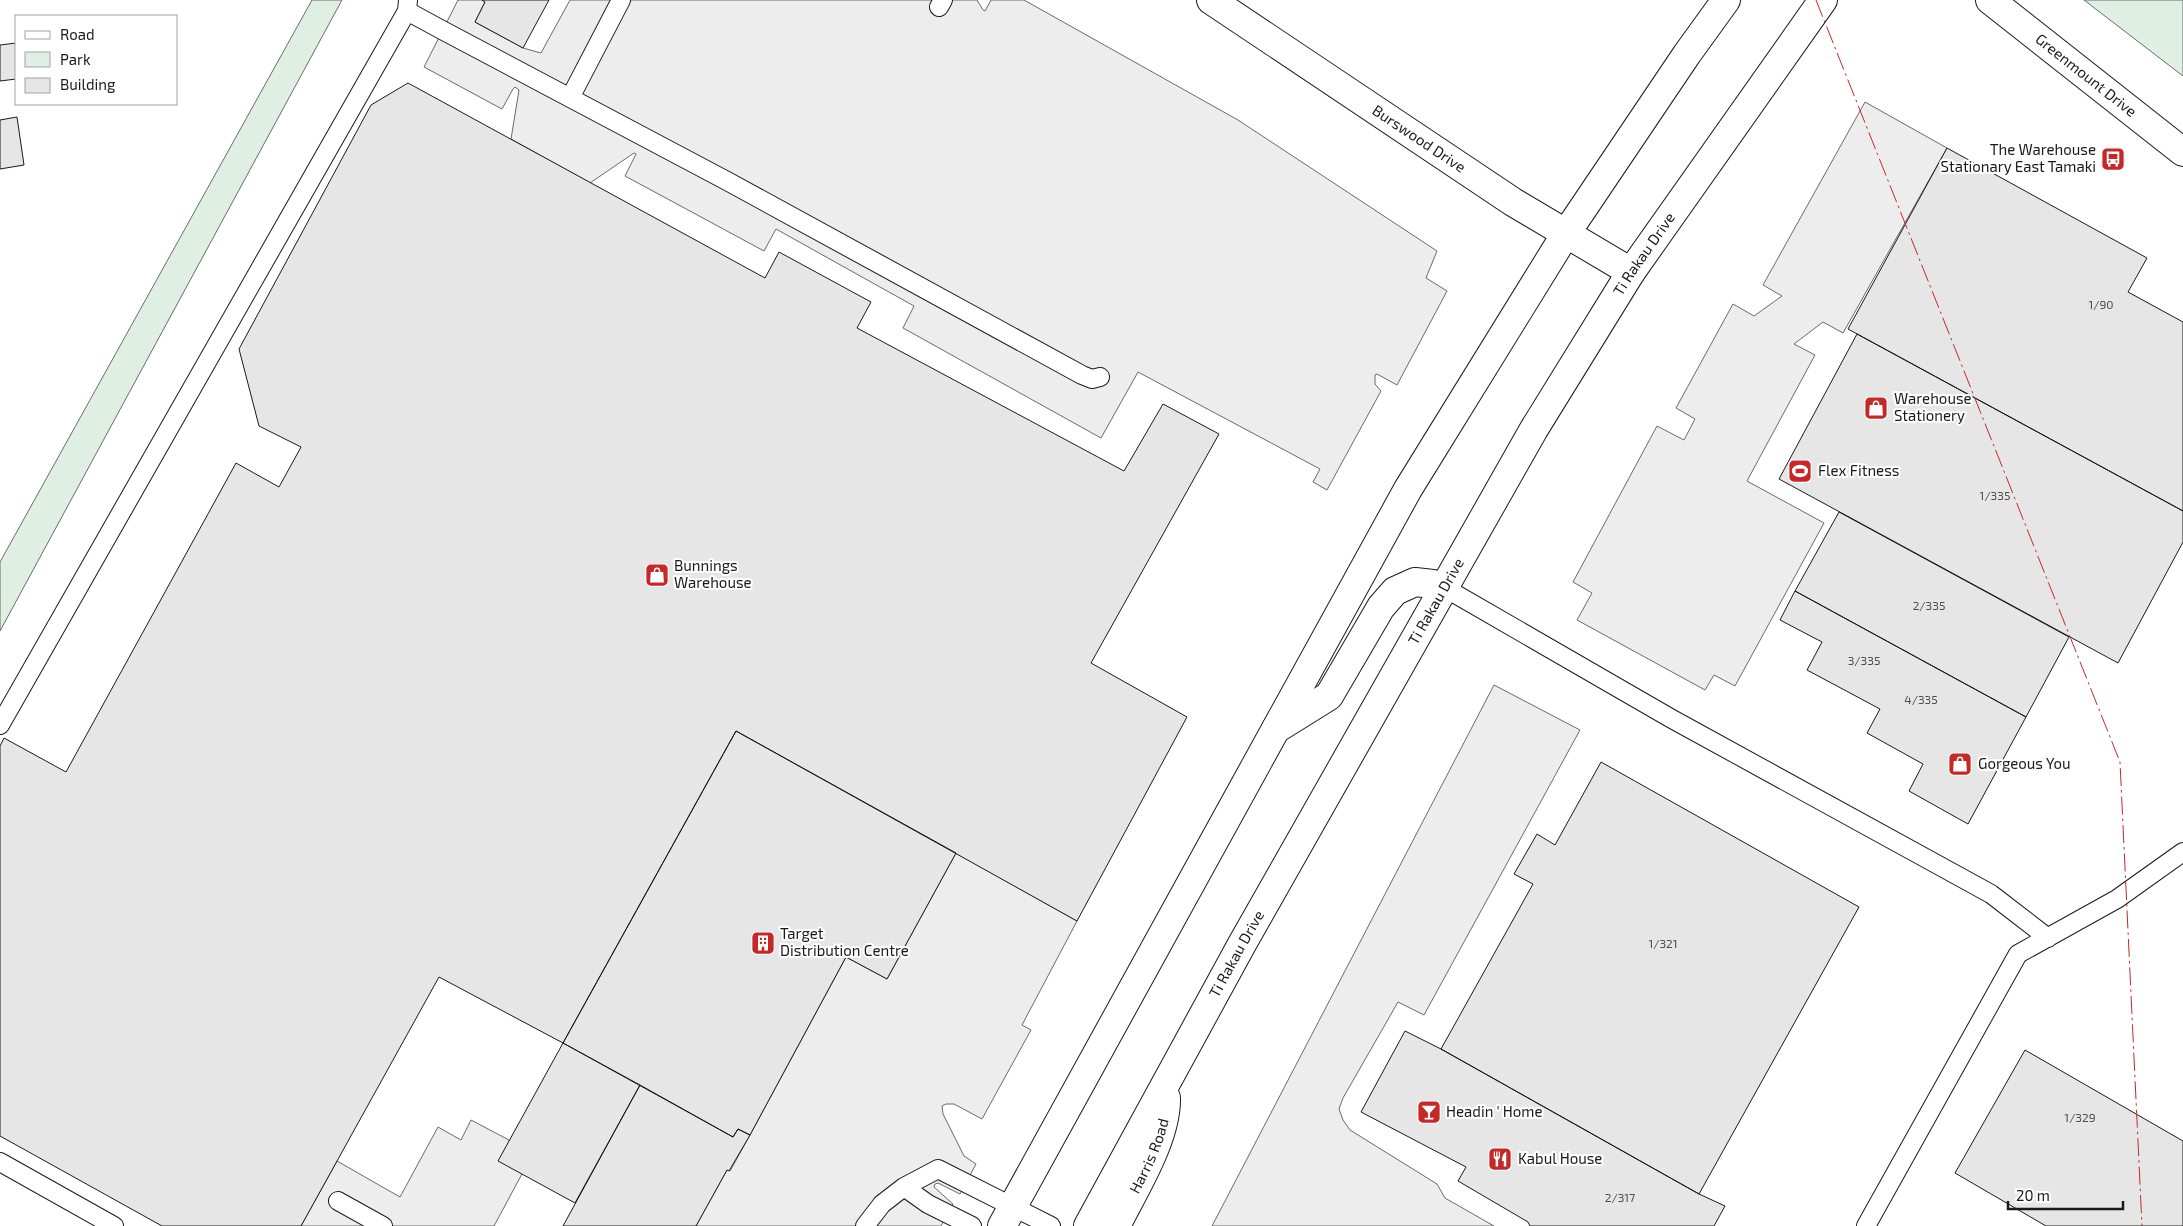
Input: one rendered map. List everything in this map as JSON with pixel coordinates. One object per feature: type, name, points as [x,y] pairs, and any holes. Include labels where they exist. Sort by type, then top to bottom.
[{"type":"main road","name":"Burswood Drive","points":[[1211,0],[1513,202],[1565,235],[1631,272]]},
{"type":"main road","points":[[1007,1216],[1408,488],[1565,235],[1687,54],[1726,0]]},
{"type":"main road","name":"Ti Rakau Drive","points":[[1088,1226],[1166,1081],[1534,429],[1631,272],[1822,0]]},
{"type":"main road","name":"Greenmount Drive","points":[[1990,0],[2183,152]]},
{"type":"main road","points":[[1274,730],[1328,696],[1381,607],[1395,591],[1415,582],[1433,584],[1445,588]]},
{"type":"main road","name":"Harris Road","points":[[1116,1226],[1162,1129],[1166,1109],[1166,1081]]},
{"type":"lane","points":[[570,98],[621,0]]},
{"type":"lane","points":[[0,725],[407,6],[570,98],[1082,375],[1092,379],[1100,377]]},
{"type":"lane","points":[[1445,588],[1672,718],[1991,894],[2048,938]]},
{"type":"lane","points":[[1866,1226],[2018,954],[2117,899],[2183,852]]},
{"type":"lane","points":[[0,1162],[114,1226]]},
{"type":"lane","points":[[865,1226],[882,1204],[904,1187],[938,1169],[1007,1216],[1051,1226]]},
{"type":"lane","points":[[904,1187],[928,1204],[972,1226]]},
{"type":"lane","points":[[338,1201],[382,1226]]},
{"type":"green space","points":[[312,0],[342,0],[0,631],[0,562]]},
{"type":"green space","points":[[2084,0],[2183,0],[2183,76]]},
{"type":"shaded area","points":[[458,0],[482,0],[485,2],[475,22],[523,48],[541,53],[570,0],[977,0],[985,11],[991,0],[1024,0],[1238,120],[1437,251],[1426,278],[1447,291],[1397,385],[1377,374],[1375,375],[1375,384],[1381,391],[1327,490],[1313,482],[1320,469],[1138,372],[1101,438],[903,328],[914,306],[776,229],[764,251],[625,176],[636,154],[634,153],[590,183],[511,139],[519,90],[515,87],[513,89],[502,109],[424,67]]},
{"type":"shaded area","points":[[1865,102],[1947,148],[1843,333],[1823,322],[1794,344],[1815,355],[1747,481],[1824,523],[1735,686],[1714,675],[1705,690],[1577,620],[1592,593],[1573,582],[1657,426],[1684,440],[1695,419],[1676,408],[1733,304],[1754,316],[1782,296],[1763,285]]},
{"type":"shaded area","points":[[1494,685],[1580,730],[1424,1015],[1398,1002],[1343,1098],[1339,1109],[1343,1120],[1350,1130],[1437,1184],[1445,1198],[1494,1226],[1212,1226]]},
{"type":"shaded area","points":[[956,853],[1077,921],[1022,1025],[1031,1030],[982,1119],[954,1104],[942,1106],[943,1114],[964,1156],[976,1164],[960,1194],[938,1183],[935,1184],[934,1187],[953,1204],[941,1226],[696,1226],[727,1170],[730,1171],[846,957],[887,979]]},
{"type":"shaded area","points":[[471,1120],[509,1140],[522,1174],[494,1226],[301,1226],[337,1161],[400,1197],[438,1127],[461,1140]]},
{"type":"building","points":[[482,0],[549,0],[523,48],[475,22],[485,2]]},
{"type":"building","points":[[15,43],[15,79],[0,81],[0,45]]},
{"type":"building","name":"Bunnings Warehouse","points":[[408,83],[765,278],[779,252],[871,302],[857,328],[1124,471],[1163,404],[1219,434],[1091,663],[1187,717],[1077,921],[736,731],[563,1043],[439,977],[301,1226],[162,1226],[0,1136],[0,746],[4,738],[66,772],[236,463],[279,487],[301,447],[259,426],[239,349],[371,105]]},
{"type":"building","points":[[17,117],[24,165],[0,169],[0,120]]},
{"type":"building","points":[[1947,148],[2147,258],[2128,292],[2183,322],[2183,511],[1848,329]]},
{"type":"building","points":[[1857,334],[2183,511],[2183,542],[2118,663],[1779,479]]},
{"type":"building","points":[[1839,512],[2069,637],[2026,717],[1795,591]]},
{"type":"building","points":[[1795,591],[2026,717],[1968,824],[1909,791],[1923,764],[1867,733],[1880,709],[1807,670],[1822,642],[1780,620]]},
{"type":"building","name":"Target Distribution Centre","points":[[736,731],[956,853],[887,979],[846,957],[750,1135],[738,1129],[733,1137],[563,1043]]},
{"type":"building","points":[[1601,762],[1859,907],[1699,1194],[1441,1049],[1533,884],[1514,874],[1537,834],[1555,845]]},
{"type":"building","points":[[1405,1031],[1441,1049],[1699,1194],[1725,1206],[1714,1226],[1530,1226],[1528,1222],[1458,1181],[1466,1167],[1361,1112]]},
{"type":"building","points":[[563,1043],[640,1085],[575,1203],[498,1161]]},
{"type":"building","points":[[2025,1050],[2183,1141],[2183,1226],[2046,1226],[1955,1173]]},
{"type":"building","points":[[640,1085],[733,1137],[738,1129],[750,1135],[729,1171],[727,1170],[696,1226],[563,1226]]},
{"type":"power","points":[[1816,0],[2120,762],[2142,1226]]},
{"type":"place","name":"The Warehouse Stationary East Tamaki","points":[[2113,159]]},
{"type":"place","name":"Warehouse Stationery","points":[[1876,408]]},
{"type":"place","name":"Flex Fitness","points":[[1800,471]]},
{"type":"place","name":"Bunnings Warehouse","points":[[657,575]]},
{"type":"place","name":"Gorgeous You","points":[[1960,764]]},
{"type":"place","name":"Target Distribution Centre","points":[[763,943]]},
{"type":"place","name":"Headin ' Home","points":[[1429,1112]]},
{"type":"place","name":"Kabul House","points":[[1500,1159]]}]
